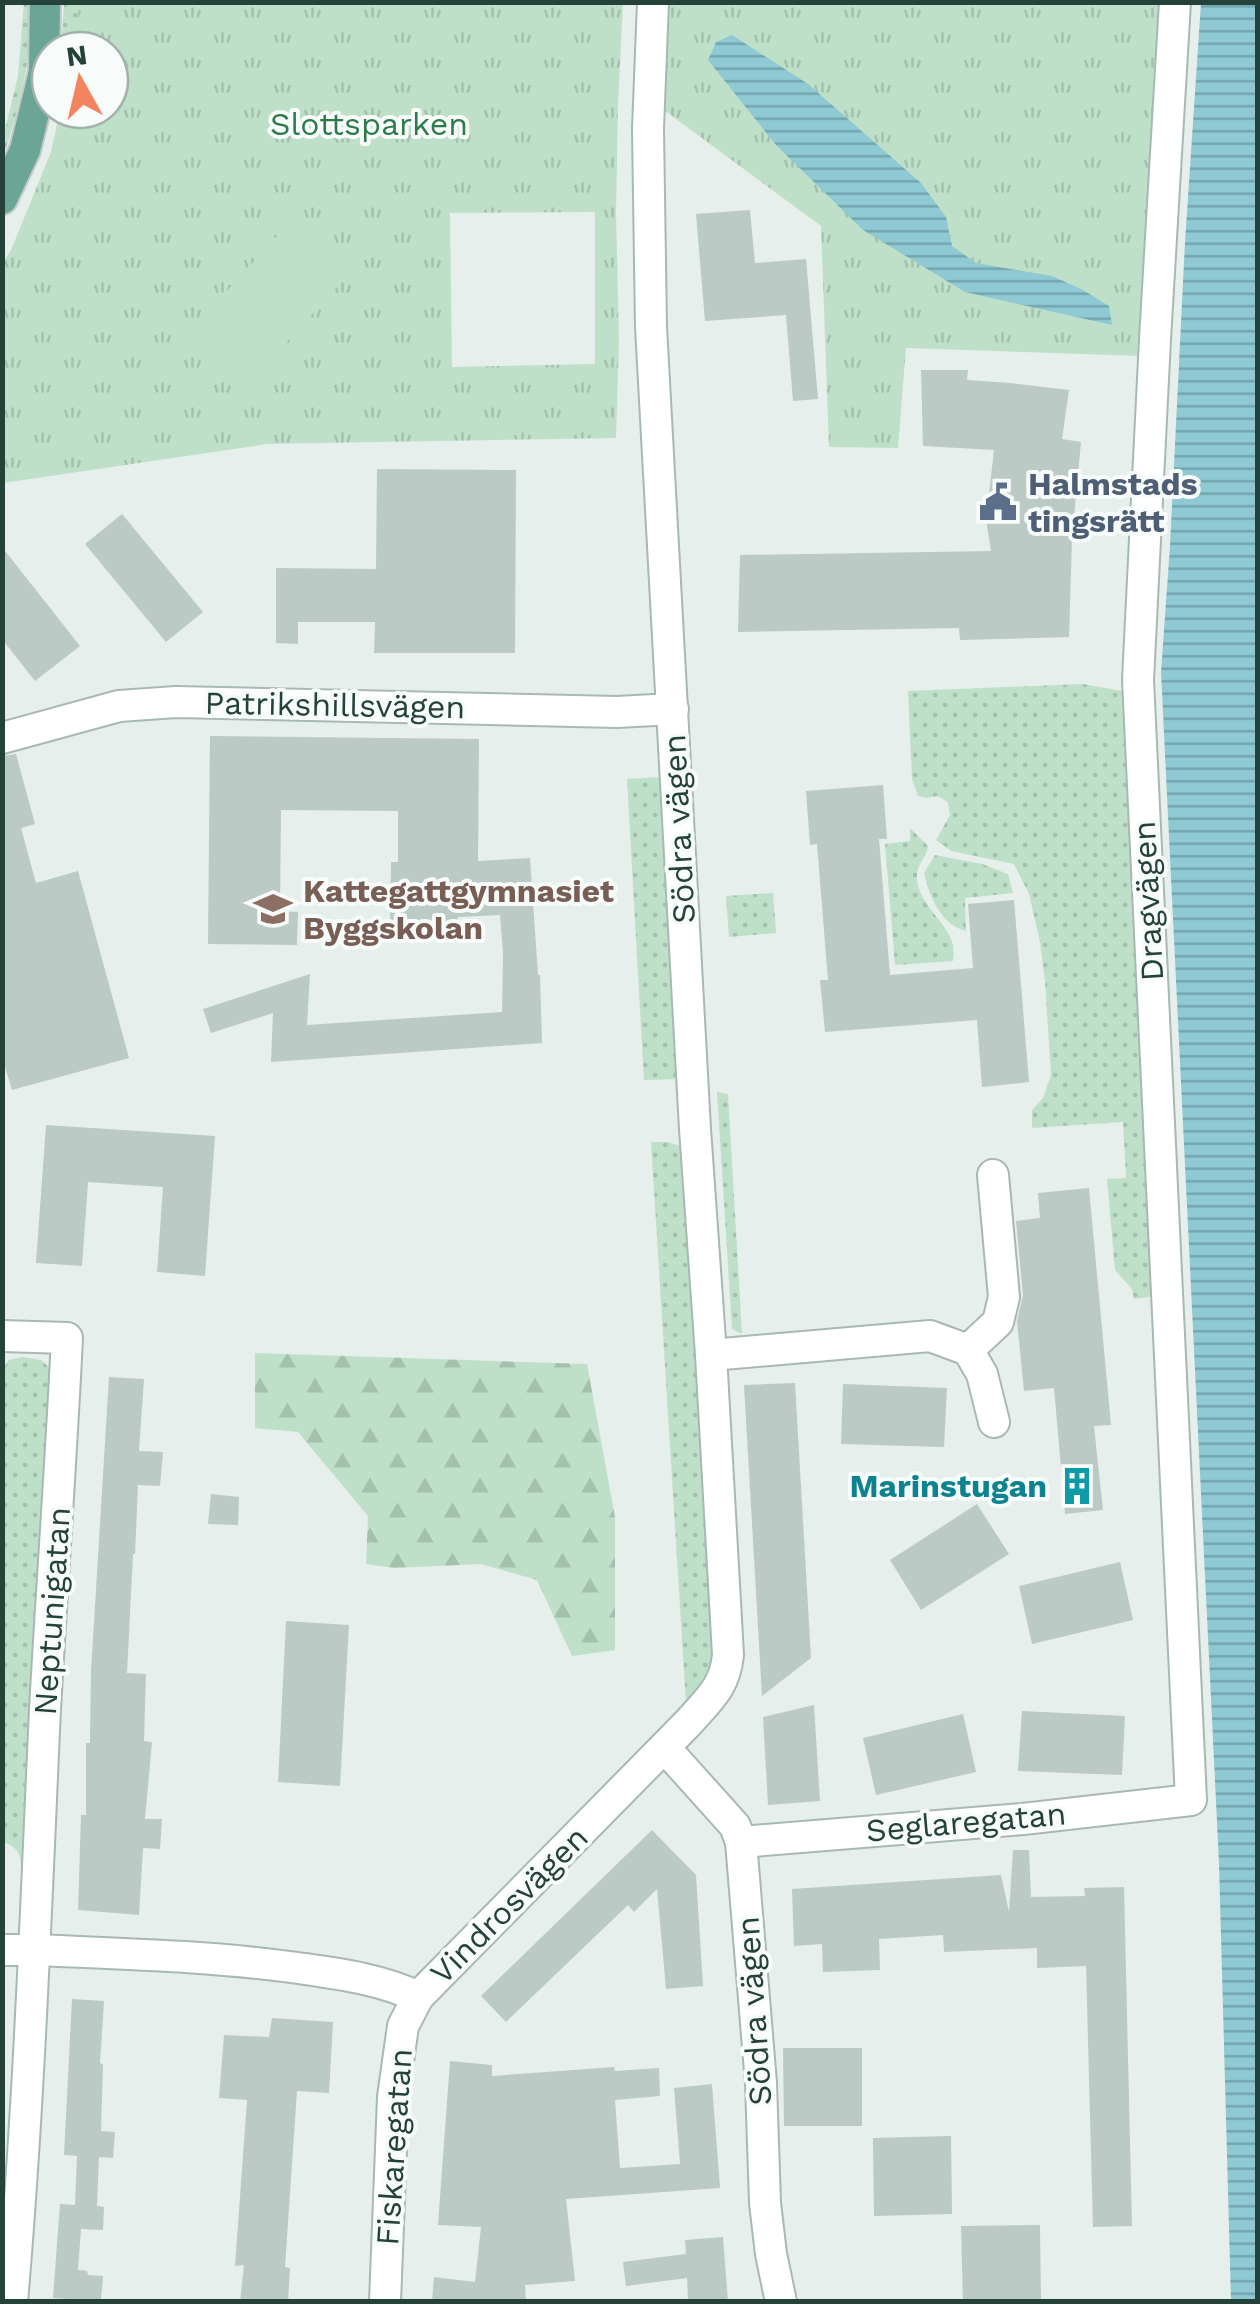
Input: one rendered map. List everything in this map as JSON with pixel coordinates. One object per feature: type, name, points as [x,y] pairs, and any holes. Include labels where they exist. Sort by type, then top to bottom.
[{"type":"main road","points":[[2,199],[26,150],[44,72],[45,2]]},
{"type":"street","name":"Södra vägen","points":[[653,2],[648,129],[651,327],[728,1655]]},
{"type":"street","name":"Dragvägen","points":[[1174,2],[1138,680],[1192,1800]]},
{"type":"street","name":"Patrikshillsvägen","points":[[2,738],[119,706],[176,702],[617,712],[673,708]]},
{"type":"street","points":[[968,1350],[998,1322],[1004,1297],[993,1174]]},
{"type":"street","name":"Neptunigatan","points":[[2,1336],[67,1338],[35,1950],[11,2216],[12,2302]]},
{"type":"street","points":[[711,1354],[930,1336],[968,1350],[982,1374],[994,1422]]},
{"type":"street","name":"Vindrosvägen","points":[[35,1950],[244,1961],[361,1976],[418,1997],[665,1748],[720,1686],[728,1655]]},
{"type":"street","name":"Södra vägen","points":[[665,1748],[735,1826],[741,1842],[761,2083],[765,2203],[781,2302]]},
{"type":"street","name":"Seglaregatan","points":[[741,1842],[1023,1819],[1192,1800]]},
{"type":"street","points":[[2,1950],[35,1950]]},
{"type":"street","name":"Fiskaregatan","points":[[385,2302],[393,2097],[403,2026],[418,1997]]},
{"type":"green space","points":[[24,3],[31,3],[27,62],[3,158],[3,138],[18,76]]},
{"type":"green space","points":[[64,3],[96,3],[103,30],[62,30]]},
{"type":"green space","name":"Slottsparken","points":[[80,3],[623,3],[616,213],[616,438],[267,444],[3,483],[3,263],[51,152],[56,130],[130,130],[130,30],[75,30]],"holes":[[[595,212],[595,364],[452,367],[450,213]]]},
{"type":"green space","points":[[669,3],[1168,3],[1140,356],[906,348],[898,448],[829,447],[821,226],[664,110]]},
{"type":"green space","points":[[292,220],[350,273],[239,394],[181,341]]},
{"type":"green space","points":[[1083,684],[1122,691],[1130,707],[1164,1295],[1134,1299],[1132,1289],[1115,1270],[1107,1179],[1126,1178],[1123,1122],[1032,1128],[1032,1110],[1043,1098],[1051,1075],[1045,981],[1029,894],[1014,864],[951,851],[936,840],[950,815],[948,802],[937,796],[918,796],[912,779],[908,691]]},
{"type":"green space","points":[[661,777],[682,1079],[644,1080],[627,779]]},
{"type":"green space","points":[[910,828],[928,846],[917,871],[918,885],[950,936],[953,961],[895,965],[885,844],[910,841]]},
{"type":"green space","points":[[935,855],[982,864],[1008,874],[1013,893],[965,898],[966,931],[957,928],[943,916],[926,882],[924,873]]},
{"type":"green space","points":[[773,893],[776,933],[729,937],[726,896]]},
{"type":"green space","points":[[717,1092],[728,1094],[742,1334],[732,1329]]},
{"type":"green space","points":[[651,1142],[683,1147],[715,1635],[709,1671],[686,1703]]},
{"type":"green space","points":[[255,1353],[587,1364],[615,1517],[615,1650],[572,1656],[537,1580],[481,1564],[394,1568],[366,1564],[368,1516],[298,1432],[255,1428]]},
{"type":"green space","points":[[9,1360],[41,1360],[52,1370],[23,1879],[17,1851],[3,1842],[2,1370]]},
{"type":"water","points":[[1201,3],[1258,3],[1257,2302],[1231,2301],[1219,1863],[1161,672]]},
{"type":"water","points":[[732,35],[808,84],[921,183],[946,217],[952,246],[976,263],[1052,276],[1083,290],[1109,306],[1112,325],[965,292],[863,230],[776,145],[708,60],[716,42]]},
{"type":"building","points":[[750,210],[755,263],[806,259],[818,399],[793,401],[786,315],[705,321],[696,214]]},
{"type":"building","points":[[921,370],[968,370],[967,380],[1069,390],[1062,439],[1081,442],[1072,539],[1069,637],[960,640],[959,628],[738,632],[740,555],[991,551],[986,520],[994,450],[923,446]]},
{"type":"building","points":[[377,469],[516,470],[515,653],[374,653],[375,622],[298,622],[298,644],[276,643],[276,568],[376,569]]},
{"type":"building","points":[[122,514],[203,612],[166,642],[85,544]]},
{"type":"building","points":[[2,547],[80,646],[35,681],[2,639]]},
{"type":"building","points":[[210,736],[479,739],[478,861],[530,858],[542,1043],[271,1062],[273,1013],[211,1033],[203,1009],[310,974],[307,1025],[502,1012],[503,953],[500,915],[458,917],[458,927],[390,926],[391,862],[398,862],[398,811],[281,810],[280,911],[298,912],[297,945],[208,944]]},
{"type":"building","points":[[16,754],[35,824],[21,828],[36,883],[78,871],[129,1058],[12,1090],[2,1057],[2,756]]},
{"type":"building","points":[[883,785],[887,839],[879,839],[890,975],[973,968],[968,904],[1014,900],[1029,1082],[982,1087],[977,1020],[825,1032],[820,980],[828,980],[817,844],[810,845],[806,791]]},
{"type":"building","points":[[46,1125],[215,1136],[205,1276],[157,1272],[163,1187],[88,1182],[82,1266],[36,1263]]},
{"type":"building","points":[[1089,1188],[1111,1425],[1094,1426],[1103,1510],[1065,1514],[1054,1388],[1024,1391],[1017,1321],[1023,1295],[1016,1221],[1040,1218],[1038,1193]]},
{"type":"building","points":[[109,1377],[144,1379],[139,1451],[163,1452],[160,1486],[138,1485],[133,1554],[127,1673],[146,1674],[144,1741],[152,1742],[145,1819],[162,1819],[160,1849],[143,1848],[139,1915],[78,1910]]},
{"type":"building","points":[[795,1383],[811,1658],[762,1696],[744,1385]]},
{"type":"building","points":[[843,1384],[947,1388],[944,1447],[841,1444]]},
{"type":"building","points":[[211,1494],[239,1497],[238,1525],[208,1524]]},
{"type":"building","points":[[977,1504],[1009,1554],[921,1610],[890,1560]]},
{"type":"building","points":[[1120,1562],[1133,1620],[1032,1644],[1019,1586]]},
{"type":"building","points":[[286,1621],[349,1625],[340,1786],[278,1782]]},
{"type":"building","points":[[814,1705],[820,1801],[768,1805],[763,1717]]},
{"type":"building","points":[[1022,1711],[1125,1716],[1122,1775],[1018,1771]]},
{"type":"building","points":[[963,1714],[976,1772],[876,1795],[863,1738]]},
{"type":"building","points":[[652,1830],[696,1875],[703,1986],[666,1989],[657,1889],[634,1912],[628,1905],[506,2022],[481,1996]]},
{"type":"building","points":[[1013,1850],[1029,1850],[1031,1897],[1085,1896],[1084,1888],[1124,1887],[1132,2226],[1093,2227],[1086,1966],[1037,1968],[1037,1948],[944,1952],[943,1935],[879,1939],[880,1970],[823,1972],[822,1944],[794,1946],[792,1889],[1001,1875],[1009,1912]]},
{"type":"building","points":[[72,1999],[104,2001],[101,2131],[115,2132],[113,2158],[99,2157],[97,2206],[104,2207],[103,2230],[81,2229],[78,2270],[103,2276],[101,2301],[53,2298],[60,2204],[75,2205],[77,2156],[64,2155]]},
{"type":"building","points":[[272,2018],[333,2022],[329,2093],[297,2091],[285,2267],[290,2268],[288,2302],[240,2302],[244,2265],[235,2266],[247,2100],[219,2098],[224,2035],[269,2037]]},
{"type":"building","points":[[783,2048],[862,2048],[862,2126],[784,2126]]},
{"type":"building","points":[[450,2061],[492,2065],[492,2076],[614,2067],[615,2071],[659,2068],[660,2096],[615,2100],[620,2168],[680,2164],[674,2088],[712,2084],[720,2188],[566,2199],[575,2281],[525,2285],[526,2302],[432,2302],[434,2277],[475,2282],[481,2227],[438,2225]]},
{"type":"building","points":[[951,2136],[952,2214],[874,2216],[873,2138]]},
{"type":"building","points":[[1040,2225],[1041,2302],[963,2302],[961,2226]]},
{"type":"building","points":[[723,2237],[728,2302],[688,2302],[687,2278],[626,2286],[623,2262],[686,2254],[685,2240]]},
{"type":"place","name":"Halmstads tingsrätt","points":[[998,502]]},
{"type":"place","name":"Kattegattgymnasiet Byggskolan","points":[[273,909]]},
{"type":"place","name":"Marinstugan","points":[[1077,1486]]}]
